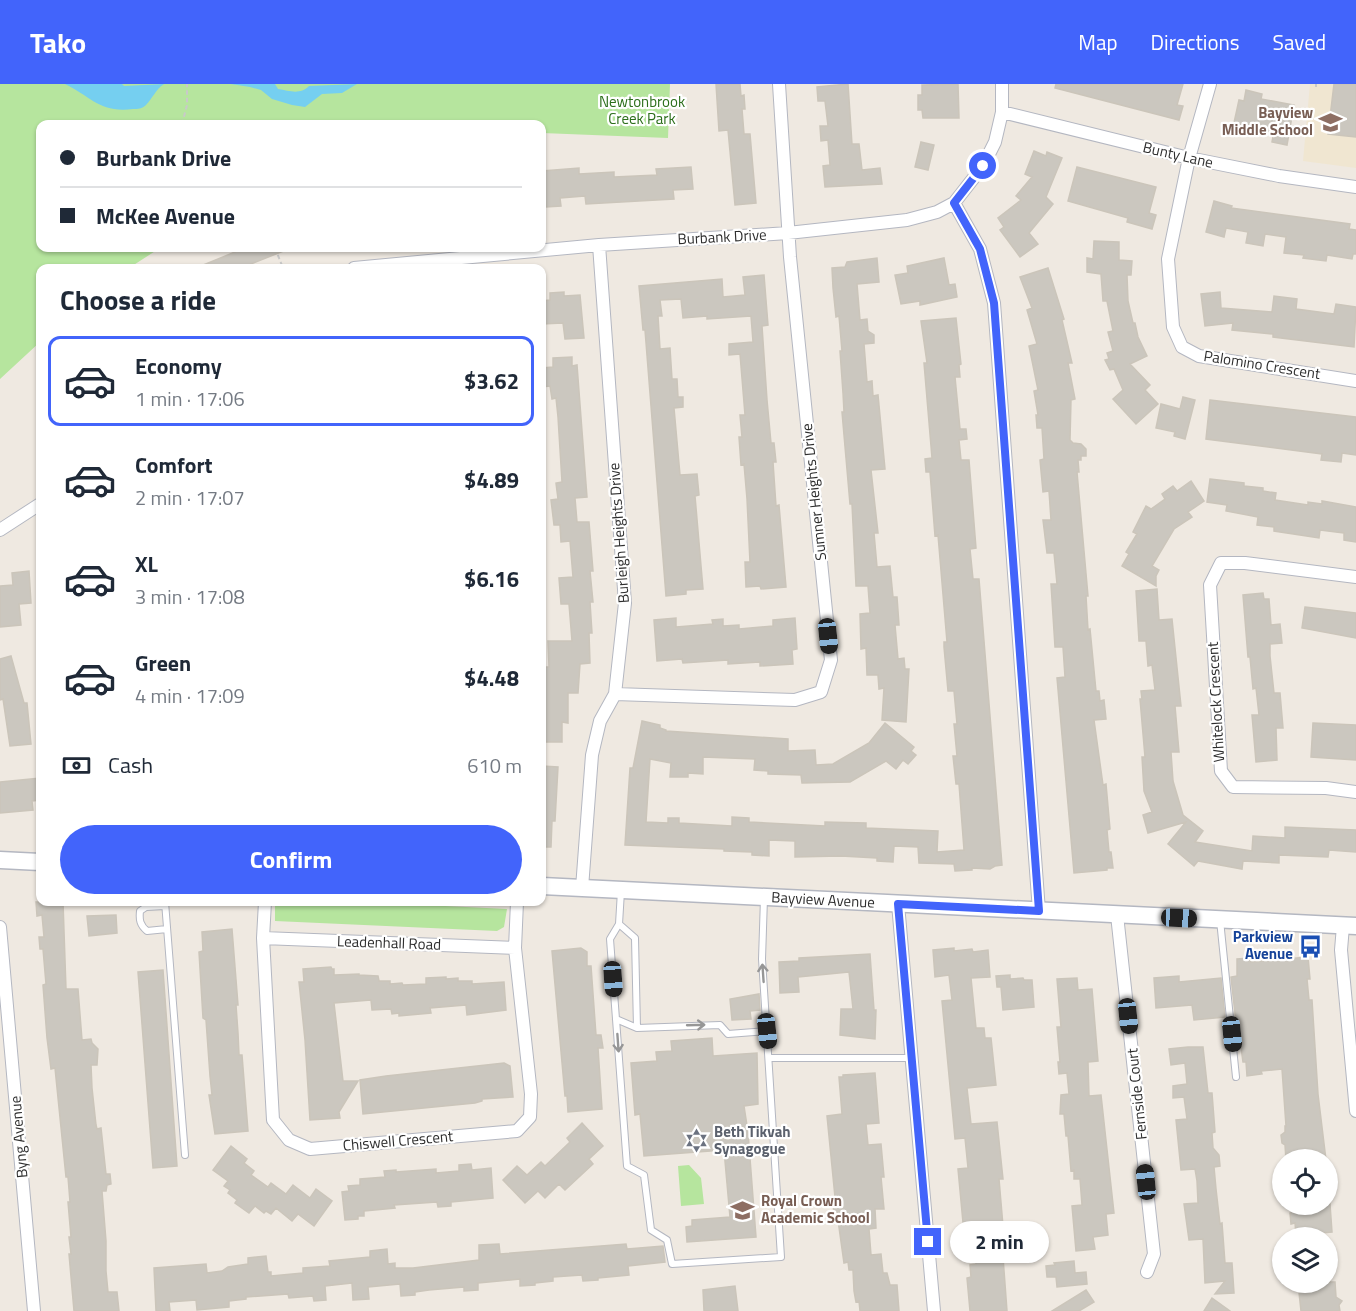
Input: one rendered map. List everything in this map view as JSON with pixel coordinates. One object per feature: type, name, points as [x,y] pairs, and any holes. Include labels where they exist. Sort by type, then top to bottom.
[{"type":"main road","points":[[0,860],[36,862]]},
{"type":"main road","name":"Bayview Avenue","points":[[546,886],[1349,926]]},
{"type":"street","name":"Sumner Heights Drive","points":[[615,694],[795,700],[821,692],[831,660],[788,233],[779,84]]},
{"type":"street","name":"Burbank Drive","points":[[546,250],[598,244],[788,233],[907,220],[937,212],[954,203],[983,166],[995,142],[1002,112],[1002,84]]},
{"type":"street","name":"Palomino Crescent","points":[[1210,84],[1167,259],[1173,327],[1182,347],[1199,356],[1356,381]]},
{"type":"street","name":"Bunty Lane","points":[[1002,112],[1190,158],[1279,176],[1356,187]]},
{"type":"street","points":[[954,203],[980,249],[994,303],[1039,911]]},
{"type":"street","name":"Burleigh Heights Drive","points":[[582,888],[592,755],[600,721],[615,694],[625,603],[598,244]]},
{"type":"street","name":"Burbank Drive","points":[[429,264],[530,252]]},
{"type":"street","points":[[0,530],[36,507]]},
{"type":"street","name":"Whitelock Crescent","points":[[1356,577],[1245,562],[1221,563],[1210,585],[1221,771],[1233,787],[1326,788],[1356,792]]},
{"type":"street","points":[[898,904],[934,1311]]},
{"type":"street","name":"Chiswell Crescent","points":[[265,906],[263,938],[273,1120],[290,1140],[310,1149],[517,1131],[530,1117],[531,1094],[515,948],[517,906]]},
{"type":"street","name":"Fernside Court","points":[[1117,915],[1154,1254],[1147,1272]]},
{"type":"street","points":[[1349,926],[1341,950],[1356,1111]]},
{"type":"street","name":"Byng Avenue","points":[[0,927],[34,1311]]},
{"type":"street","name":"Leadenhall Road","points":[[263,938],[515,948]]},
{"type":"lane","points":[[621,890],[619,924],[610,939],[627,1166],[644,1175],[651,1230],[667,1240],[672,1264],[781,1257],[762,959],[765,897]]},
{"type":"lane","points":[[152,906],[140,911],[141,926],[147,931],[167,929]]},
{"type":"lane","points":[[165,906],[185,1155]]},
{"type":"lane","points":[[1220,920],[1236,1077]]},
{"type":"lane","points":[[619,924],[635,938],[637,1028]]},
{"type":"lane","points":[[616,1019],[637,1028],[720,1024],[728,1034],[767,1031]]},
{"type":"lane","points":[[770,1058],[912,1058]]},
{"type":"path","points":[[183,120],[187,105],[187,85]]},
{"type":"shaded area","name":"Bayview Middle School","points":[[1310,84],[1356,84],[1356,168],[1303,161]]},
{"type":"green space","name":"Newtonbrook Creek Park","points":[[0,84],[670,84],[668,138],[546,133],[546,120],[36,120],[36,252],[154,252],[135,264],[36,264],[36,346],[0,379]]},
{"type":"green space","points":[[275,906],[445,906],[507,909],[504,927],[497,931],[275,921]]},
{"type":"green space","points":[[689,1165],[701,1178],[704,1204],[681,1206],[678,1166]]},
{"type":"water","points":[[65,84],[122,84],[124,86],[164,84],[143,107],[121,110],[96,103]]},
{"type":"water","points":[[231,84],[275,84],[278,89],[295,92],[302,91],[309,86],[357,84],[342,93],[322,94],[305,107],[272,99],[261,90]]},
{"type":"building","points":[[716,84],[740,84],[741,96],[744,95],[745,109],[742,109],[744,134],[750,134],[756,203],[735,205],[728,130],[719,131]]},
{"type":"building","points":[[848,84],[852,144],[859,144],[862,170],[880,168],[882,184],[825,187],[823,166],[830,165],[828,140],[821,141],[820,126],[828,126],[825,101],[818,101],[817,87]]},
{"type":"building","points":[[958,84],[959,118],[923,118],[922,110],[918,110],[918,95],[922,95],[922,85]]},
{"type":"building","points":[[1056,84],[1183,84],[1177,105],[1183,106],[1179,120],[1055,88]]},
{"type":"building","points":[[1334,84],[1356,84],[1356,137],[1328,134]]},
{"type":"building","points":[[1246,90],[1262,94],[1261,99],[1294,105],[1287,145],[1272,142],[1274,132],[1252,128],[1251,136],[1232,132],[1239,100],[1244,101]]},
{"type":"building","points":[[921,142],[934,145],[928,170],[915,167]]},
{"type":"building","points":[[1034,151],[1046,156],[1047,152],[1062,158],[1046,197],[1053,204],[1029,233],[1038,244],[1020,257],[1000,230],[1004,227],[998,218],[1021,200],[1016,196],[1032,177],[1025,174]]},
{"type":"building","points":[[691,167],[693,189],[673,190],[674,199],[586,204],[585,196],[560,198],[561,206],[546,207],[546,171],[579,168],[579,174],[614,172],[614,177],[657,175],[656,169]]},
{"type":"building","points":[[1077,167],[1156,187],[1149,213],[1156,215],[1152,229],[1127,222],[1128,218],[1068,201]]},
{"type":"building","points":[[1214,201],[1232,206],[1231,208],[1350,224],[1349,229],[1356,230],[1356,254],[1353,254],[1352,259],[1327,255],[1326,261],[1303,258],[1304,255],[1284,253],[1286,237],[1265,234],[1263,246],[1246,243],[1248,232],[1226,228],[1224,237],[1206,232]]},
{"type":"building","points":[[1094,241],[1119,242],[1119,260],[1132,261],[1131,275],[1127,275],[1128,301],[1133,323],[1135,323],[1138,337],[1147,356],[1130,364],[1150,385],[1145,390],[1158,404],[1136,424],[1113,399],[1123,390],[1114,369],[1110,370],[1105,360],[1109,359],[1107,353],[1113,351],[1108,332],[1113,331],[1107,301],[1103,301],[1101,274],[1087,272],[1087,258],[1093,259]]},
{"type":"building","points":[[235,252],[281,252],[251,264],[206,264]]},
{"type":"building","points":[[877,258],[879,282],[857,284],[860,320],[867,319],[868,331],[874,335],[874,343],[864,344],[867,382],[872,381],[873,396],[878,395],[885,469],[871,470],[878,533],[874,533],[877,567],[890,566],[893,597],[897,597],[899,625],[895,625],[898,659],[904,658],[905,669],[909,669],[906,722],[882,720],[884,688],[879,689],[878,675],[867,675],[866,648],[861,649],[860,614],[870,613],[868,586],[856,586],[852,504],[850,504],[842,412],[844,412],[840,351],[842,351],[839,316],[836,317],[833,288],[832,268],[845,267],[847,262]]},
{"type":"building","points":[[944,258],[949,285],[955,284],[957,297],[920,305],[920,301],[901,304],[895,275],[908,273],[907,266]]},
{"type":"building","points":[[1048,268],[1064,319],[1062,320],[1072,363],[1068,363],[1075,399],[1071,400],[1070,440],[1081,444],[1086,449],[1086,456],[1081,456],[1081,460],[1078,460],[1079,472],[1077,472],[1088,596],[1086,596],[1088,630],[1090,629],[1096,691],[1099,691],[1100,701],[1104,700],[1106,719],[1094,720],[1103,785],[1106,784],[1110,829],[1107,830],[1113,868],[1074,873],[1057,678],[1065,677],[1063,647],[1055,647],[1051,584],[1057,584],[1054,553],[1047,553],[1043,520],[1051,520],[1049,491],[1043,492],[1040,460],[1044,459],[1042,428],[1037,428],[1036,415],[1038,415],[1034,391],[1038,390],[1029,346],[1037,344],[1027,310],[1032,308],[1020,277]]},
{"type":"building","points":[[764,275],[768,325],[762,326],[767,400],[771,443],[774,443],[776,462],[773,462],[776,506],[779,505],[786,587],[761,589],[760,586],[746,587],[745,562],[750,562],[744,464],[741,465],[739,437],[742,437],[740,415],[745,415],[740,354],[729,355],[729,344],[753,342],[751,316],[683,318],[681,299],[660,300],[662,316],[658,316],[660,349],[670,348],[672,379],[677,379],[678,397],[683,397],[683,407],[674,408],[680,475],[697,474],[699,495],[695,496],[703,589],[686,590],[686,594],[666,596],[645,330],[643,330],[639,286],[722,279],[723,297],[745,295],[743,277]]},
{"type":"building","points":[[564,292],[564,296],[580,295],[584,338],[565,339],[563,323],[546,324],[546,300],[550,300],[550,293]]},
{"type":"building","points":[[1220,292],[1221,308],[1272,312],[1274,296],[1297,299],[1296,309],[1334,314],[1336,304],[1356,307],[1354,347],[1232,330],[1233,323],[1205,326],[1201,294]]},
{"type":"building","points":[[956,318],[961,364],[959,365],[960,377],[955,377],[960,429],[966,429],[967,439],[959,440],[961,460],[969,460],[976,548],[970,549],[973,579],[979,579],[1002,865],[990,869],[972,868],[972,870],[955,871],[954,864],[919,863],[918,847],[894,846],[893,862],[877,861],[877,858],[841,856],[795,857],[795,841],[769,840],[769,856],[752,855],[752,852],[724,851],[724,849],[625,845],[630,768],[633,768],[642,721],[660,725],[660,728],[666,731],[788,739],[788,751],[815,750],[816,765],[833,764],[869,743],[885,723],[914,747],[911,751],[916,755],[908,764],[903,760],[896,769],[886,761],[850,782],[802,783],[801,775],[768,774],[768,771],[754,770],[755,759],[703,757],[703,774],[688,773],[688,777],[670,777],[671,763],[650,759],[646,822],[668,823],[668,818],[679,818],[679,823],[732,826],[732,817],[749,818],[749,822],[825,826],[825,822],[866,823],[866,828],[938,831],[937,852],[964,850],[959,784],[956,784],[953,756],[957,756],[954,691],[948,691],[944,647],[944,642],[947,642],[938,535],[935,536],[930,472],[926,472],[925,459],[932,458],[924,363],[927,363],[921,321]]},
{"type":"building","points":[[572,357],[572,366],[577,365],[587,497],[575,498],[577,522],[589,522],[593,571],[590,571],[593,602],[590,602],[592,633],[589,633],[590,663],[580,664],[578,693],[568,693],[568,723],[562,722],[562,742],[546,742],[548,641],[572,641],[569,604],[561,604],[559,578],[573,577],[570,541],[561,542],[560,525],[554,525],[551,500],[558,499],[556,483],[562,482],[556,398],[552,399],[550,386],[546,386],[546,368],[553,367],[553,358]]},
{"type":"building","points":[[1183,397],[1195,400],[1185,439],[1174,436],[1175,432],[1156,428],[1161,404],[1180,409]]},
{"type":"building","points":[[1210,400],[1356,417],[1356,455],[1342,453],[1341,462],[1321,460],[1322,454],[1206,439]]},
{"type":"building","points":[[1210,479],[1263,488],[1263,491],[1276,493],[1275,500],[1308,505],[1308,502],[1322,504],[1322,501],[1356,507],[1356,542],[1344,540],[1344,533],[1320,530],[1319,538],[1274,531],[1274,527],[1257,525],[1258,517],[1226,511],[1227,505],[1207,502]]},
{"type":"building","points":[[1191,481],[1204,501],[1188,512],[1192,517],[1174,529],[1152,566],[1159,570],[1156,576],[1156,586],[1122,566],[1129,554],[1126,552],[1137,534],[1133,532],[1146,506],[1151,509],[1165,499],[1162,494],[1173,486],[1177,491]]},
{"type":"building","points":[[29,571],[31,603],[19,604],[21,625],[0,627],[0,586],[13,585],[12,573]]},
{"type":"building","points":[[1157,589],[1159,620],[1172,619],[1181,706],[1175,706],[1179,752],[1171,752],[1173,781],[1183,815],[1203,831],[1195,842],[1252,851],[1253,836],[1285,838],[1285,827],[1356,830],[1356,852],[1329,850],[1328,857],[1279,855],[1279,863],[1243,861],[1242,869],[1198,861],[1194,866],[1168,844],[1186,822],[1148,833],[1143,815],[1152,812],[1144,791],[1142,757],[1145,757],[1140,699],[1142,699],[1141,691],[1155,690],[1152,665],[1148,666],[1146,641],[1139,641],[1136,591]]},
{"type":"building","points":[[1263,593],[1264,599],[1269,599],[1271,625],[1280,624],[1282,643],[1270,644],[1270,656],[1274,693],[1280,693],[1283,728],[1276,728],[1277,760],[1256,762],[1252,715],[1259,715],[1256,688],[1253,689],[1250,657],[1248,657],[1243,595]]},
{"type":"building","points":[[1305,607],[1356,613],[1356,638],[1302,628]]},
{"type":"building","points":[[676,618],[676,627],[713,624],[712,620],[723,619],[723,626],[739,625],[739,629],[773,626],[773,620],[795,618],[797,649],[792,650],[793,664],[760,666],[760,662],[728,664],[728,660],[683,663],[682,659],[657,661],[654,620]]},
{"type":"building","points":[[11,656],[24,703],[27,703],[31,744],[10,746],[3,699],[0,700],[0,659]]},
{"type":"building","points":[[1313,723],[1356,725],[1356,760],[1311,757]]},
{"type":"building","points":[[546,766],[558,767],[551,847],[546,847]]},
{"type":"building","points":[[36,778],[36,800],[32,801],[33,810],[0,813],[0,782]]},
{"type":"building","points":[[36,906],[63,906],[66,989],[78,989],[82,1040],[91,1039],[98,1049],[97,1065],[91,1065],[92,1088],[96,1125],[97,1129],[101,1128],[106,1174],[110,1174],[111,1184],[107,1185],[106,1191],[102,1191],[106,1271],[108,1292],[117,1292],[119,1311],[74,1311],[69,1254],[71,1254],[69,1237],[71,1237],[68,1177],[66,1177],[55,1068],[51,1069],[47,1038],[43,985],[46,984],[43,949],[40,949],[39,937],[44,937],[42,915],[37,916]]},
{"type":"building","points":[[116,915],[117,933],[89,936],[87,916]]},
{"type":"building","points":[[232,929],[239,1055],[242,1055],[248,1131],[215,1134],[209,1095],[212,1095],[206,1020],[203,1018],[199,952],[203,951],[202,932]]},
{"type":"building","points":[[581,948],[587,952],[587,966],[591,966],[596,1035],[601,1035],[603,1048],[598,1048],[602,1109],[568,1112],[552,951]]},
{"type":"building","points":[[954,948],[954,951],[988,950],[990,977],[971,978],[976,1028],[984,1028],[985,1038],[991,1038],[996,1085],[967,1088],[971,1124],[997,1122],[1003,1179],[999,1179],[1003,1226],[1009,1225],[1013,1245],[1008,1251],[1008,1257],[1003,1257],[1007,1311],[970,1311],[967,1278],[971,1277],[970,1265],[976,1264],[974,1244],[965,1244],[958,1169],[968,1168],[965,1138],[955,1139],[942,1001],[952,1000],[949,975],[935,977],[933,950]]},
{"type":"building","points":[[870,954],[874,1010],[876,1010],[875,1039],[840,1035],[841,1009],[853,1009],[849,972],[798,977],[799,992],[780,993],[779,962],[799,961],[799,958]]},
{"type":"building","points":[[1308,957],[1310,979],[1307,979],[1309,1000],[1312,1000],[1318,1094],[1325,1149],[1285,1149],[1282,1143],[1281,1135],[1285,1132],[1286,1126],[1282,1069],[1261,1071],[1262,1074],[1247,1076],[1246,1062],[1243,1062],[1240,1040],[1238,1040],[1231,977],[1237,976],[1237,959],[1250,958],[1251,962]]},
{"type":"building","points":[[331,967],[334,969],[334,975],[378,976],[379,981],[390,981],[390,984],[426,984],[426,978],[446,977],[446,979],[458,978],[458,981],[472,981],[472,984],[504,982],[506,1010],[467,1015],[466,1005],[430,1008],[431,1013],[399,1016],[399,1013],[392,1014],[391,1009],[372,1010],[371,1000],[334,1003],[343,1081],[358,1081],[339,1112],[340,1118],[310,1120],[299,982],[304,982],[303,969]]},
{"type":"building","points":[[163,970],[177,1166],[153,1168],[138,972]]},
{"type":"building","points":[[1010,975],[1010,979],[1032,980],[1034,1007],[1003,1010],[1001,987],[997,987],[996,976]]},
{"type":"building","points":[[1179,976],[1179,982],[1221,978],[1225,1017],[1194,1020],[1192,1005],[1156,1008],[1154,978]]},
{"type":"building","points":[[1077,978],[1078,990],[1092,989],[1098,1061],[1088,1062],[1089,1096],[1101,1095],[1114,1213],[1106,1214],[1108,1235],[1093,1237],[1095,1249],[1076,1251],[1072,1206],[1082,1205],[1080,1179],[1074,1179],[1074,1170],[1071,1171],[1064,1114],[1060,1114],[1061,1095],[1069,1094],[1067,1073],[1059,1074],[1057,1027],[1061,1027],[1057,979]]},
{"type":"building","points":[[759,994],[760,1010],[750,1011],[751,1019],[732,1020],[730,999]]},
{"type":"building","name":"Beth Tikvah Synagogue","points":[[712,1038],[713,1056],[757,1053],[758,1104],[744,1106],[756,1237],[687,1242],[686,1227],[692,1226],[692,1220],[730,1217],[724,1150],[644,1156],[640,1114],[635,1115],[631,1063],[657,1061],[656,1052],[672,1051],[671,1041]]},
{"type":"building","points":[[1203,1047],[1208,1093],[1212,1093],[1215,1132],[1212,1133],[1213,1148],[1219,1155],[1220,1166],[1214,1167],[1216,1189],[1220,1224],[1222,1223],[1225,1263],[1232,1263],[1234,1293],[1215,1294],[1225,1281],[1205,1283],[1203,1239],[1189,1240],[1184,1204],[1198,1203],[1197,1181],[1195,1169],[1181,1170],[1176,1120],[1187,1119],[1184,1097],[1173,1098],[1173,1086],[1187,1084],[1185,1063],[1171,1065],[1169,1049]]},
{"type":"building","points":[[504,1063],[510,1066],[513,1097],[363,1114],[360,1080]]},
{"type":"building","points":[[875,1073],[879,1123],[866,1124],[868,1145],[881,1144],[884,1209],[875,1209],[876,1228],[869,1229],[871,1255],[881,1254],[883,1273],[887,1273],[890,1285],[897,1285],[899,1311],[860,1311],[859,1301],[856,1302],[854,1291],[853,1270],[849,1270],[848,1262],[844,1263],[837,1213],[834,1213],[832,1197],[835,1197],[827,1116],[842,1114],[839,1077]]},
{"type":"building","points":[[582,1123],[603,1146],[589,1159],[593,1164],[565,1190],[559,1184],[545,1198],[538,1191],[525,1203],[503,1180],[517,1166],[527,1175],[541,1162],[545,1166],[570,1142],[567,1138]]},
{"type":"building","points":[[231,1146],[247,1159],[244,1163],[254,1171],[251,1175],[268,1187],[271,1183],[286,1194],[293,1185],[310,1198],[316,1189],[332,1201],[314,1226],[298,1214],[292,1221],[276,1208],[271,1214],[266,1211],[264,1213],[255,1206],[249,1213],[235,1203],[237,1200],[228,1193],[230,1190],[224,1186],[228,1181],[213,1170]]},
{"type":"building","points":[[471,1164],[472,1170],[491,1168],[493,1198],[451,1202],[451,1206],[438,1207],[437,1202],[394,1205],[395,1208],[364,1211],[364,1216],[358,1216],[358,1219],[345,1220],[342,1192],[349,1191],[348,1186],[360,1185],[360,1179],[385,1177],[384,1171],[396,1170],[396,1172],[436,1169],[436,1173],[459,1171],[459,1165]]},
{"type":"building","points":[[1290,1215],[1331,1215],[1332,1227],[1295,1227],[1295,1223],[1291,1224]]},
{"type":"building","points":[[499,1244],[500,1254],[626,1244],[627,1249],[663,1246],[665,1262],[628,1266],[629,1275],[598,1278],[598,1280],[583,1281],[582,1275],[553,1277],[553,1281],[520,1286],[520,1279],[478,1283],[478,1290],[464,1291],[464,1287],[415,1292],[415,1295],[401,1296],[400,1284],[368,1287],[369,1299],[353,1300],[352,1283],[325,1286],[326,1300],[314,1301],[313,1296],[289,1298],[288,1294],[246,1297],[246,1299],[229,1301],[229,1307],[197,1310],[196,1300],[169,1302],[170,1311],[156,1311],[154,1268],[206,1264],[207,1273],[248,1264],[248,1258],[266,1256],[268,1272],[271,1272],[271,1276],[303,1273],[303,1268],[330,1266],[329,1261],[370,1257],[370,1251],[387,1249],[388,1264],[395,1263],[395,1268],[413,1268],[479,1260],[479,1245]]},
{"type":"building","points":[[1074,1261],[1075,1273],[1086,1272],[1087,1284],[1057,1287],[1056,1277],[1047,1277],[1046,1266]]},
{"type":"building","points":[[735,1286],[738,1311],[704,1311],[703,1290]]},
{"type":"building","points":[[1086,1290],[1094,1302],[1079,1311],[1052,1311]]},
{"type":"building","points":[[1299,1293],[1336,1293],[1336,1297],[1342,1301],[1339,1305],[1340,1311],[1301,1311]]},
{"type":"building","points":[[1212,1298],[1230,1311],[1204,1311]]},
{"type":"place","name":"Bayview Middle School","points":[[1331,122]]},
{"type":"place","name":"Parkview Avenue","points":[[1311,946]]},
{"type":"place","name":"Beth Tikvah Synagogue","points":[[696,1141]]},
{"type":"place","name":"Royal Crown Academic School","points":[[743,1210]]},
{"type":"route","points":[[928,1242],[898,904],[1039,911],[994,303],[980,249],[954,203],[983,166]]}]
